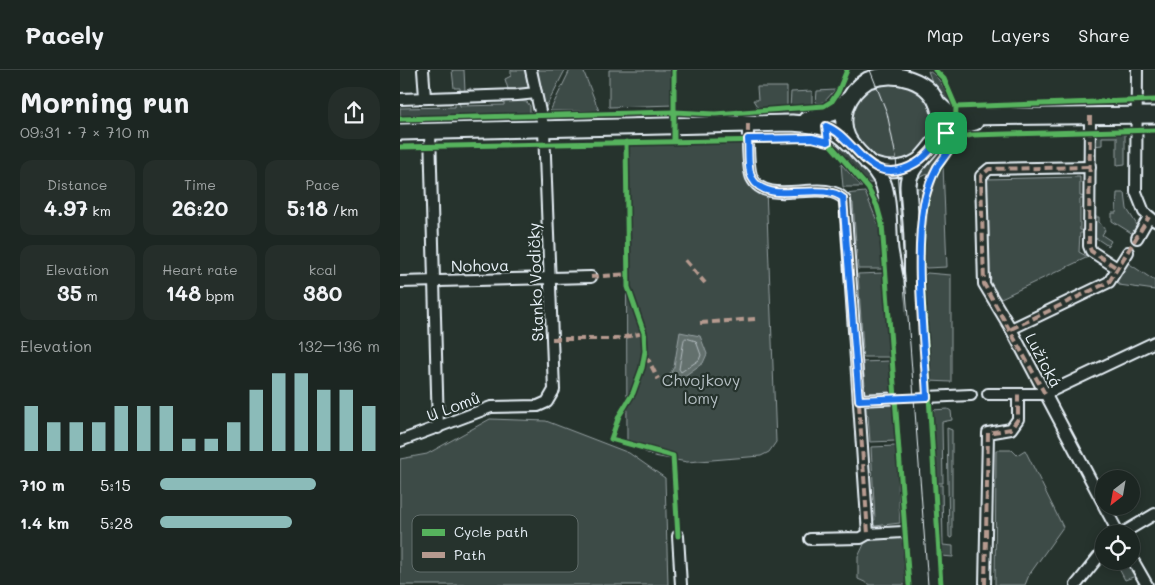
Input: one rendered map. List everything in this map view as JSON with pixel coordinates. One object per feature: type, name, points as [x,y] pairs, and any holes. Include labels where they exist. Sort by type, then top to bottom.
[{"type":"street","points":[[423,70],[424,97]]},
{"type":"street","name":"Stanko Vodičky","points":[[518,406],[538,406],[547,402],[554,390],[544,130],[531,70]]},
{"type":"street","points":[[851,146],[844,125],[845,110],[858,82],[856,70]]},
{"type":"street","points":[[925,70],[940,116],[940,129],[933,148]]},
{"type":"street","points":[[1137,70],[1136,192],[1139,204],[1152,219],[1137,238]]},
{"type":"street","points":[[792,123],[825,116],[841,107],[873,77],[895,72],[916,79],[926,87],[949,114],[986,118],[1155,115]]},
{"type":"street","points":[[400,98],[517,96],[536,93]]},
{"type":"street","points":[[1090,116],[1089,246],[1091,251],[1117,268]]},
{"type":"street","points":[[918,585],[921,531],[912,398],[908,185],[912,170],[950,130],[986,118]]},
{"type":"street","points":[[400,132],[792,123],[832,128],[842,136],[882,181],[886,197],[890,251],[912,398]]},
{"type":"street","points":[[748,124],[751,177],[758,185],[771,191],[830,191],[845,200],[868,534]]},
{"type":"street","points":[[430,132],[438,428]]},
{"type":"street","points":[[862,159],[880,168],[893,169],[908,167],[922,160]]},
{"type":"street","points":[[1011,330],[984,284],[981,176],[983,172],[989,169],[1090,167]]},
{"type":"street","name":"Lužická","points":[[1095,489],[1011,330],[1109,282],[1128,252]]},
{"type":"street","name":"Nohova","points":[[400,282],[591,277]]},
{"type":"street","points":[[988,394],[1045,394],[1155,342]]},
{"type":"street","points":[[985,585],[988,433],[1011,429],[1018,419],[1018,394]]},
{"type":"street","points":[[859,400],[971,395]]},
{"type":"street","name":"U Lomů","points":[[400,441],[491,407],[518,406]]},
{"type":"street","points":[[1136,525],[1155,514]]},
{"type":"street","points":[[810,539],[861,538],[868,534],[921,531]]},
{"type":"street","points":[[921,531],[932,585]]},
{"type":"street","points":[[678,536],[681,585]]},
{"type":"street","points":[[1076,585],[1095,561]]},
{"type":"street","points":[[1139,570],[1147,585]]},
{"type":"green space","points":[[452,70],[464,70],[465,91],[471,88],[470,91],[460,93],[460,88],[454,88]]},
{"type":"green space","points":[[511,70],[528,70],[530,86],[527,89],[513,91],[508,89],[505,79],[511,76]]},
{"type":"green space","points":[[533,70],[565,70],[545,109],[544,109]]},
{"type":"green space","points":[[570,70],[583,70],[599,111],[550,111]]},
{"type":"green space","points":[[609,70],[674,70],[674,105],[609,107]]},
{"type":"green space","points":[[928,71],[941,83],[953,111],[934,87]]},
{"type":"green space","points":[[877,81],[916,86],[932,112],[933,125],[927,141],[916,155],[902,162],[887,162],[873,157],[861,148],[853,134],[851,117],[857,98]]},
{"type":"green space","points":[[757,87],[787,87],[787,107],[758,108],[753,100],[758,100]]},
{"type":"green space","points":[[835,90],[824,102],[816,103],[817,91]]},
{"type":"green space","points":[[812,91],[812,106],[790,108],[791,92]]},
{"type":"green space","points":[[504,99],[517,99],[518,101],[527,102],[530,106],[530,113],[400,117],[400,108],[455,107],[455,100],[459,100],[460,106],[504,105]]},
{"type":"green space","points":[[1118,104],[1118,108],[990,110],[989,106]]},
{"type":"green space","points":[[821,110],[791,118],[790,115],[766,116],[760,119],[753,113]]},
{"type":"green space","points":[[525,118],[525,122],[410,126],[410,120]]},
{"type":"green space","points":[[832,132],[841,140],[856,161],[878,183],[869,183],[863,179],[836,147]]},
{"type":"green space","points":[[1094,133],[1125,134],[1125,164],[1117,165],[1117,137],[1102,137],[1102,145],[1094,146]]},
{"type":"green space","points":[[952,136],[931,173],[912,180],[913,176]]},
{"type":"green space","name":"Chvojkovy lomy","points":[[748,139],[751,177],[766,189],[776,442],[769,452],[761,456],[687,462],[654,456],[627,444],[626,142]]},
{"type":"green space","points":[[841,164],[862,187],[843,187]]},
{"type":"green space","points":[[943,165],[947,267],[926,268],[924,265],[928,198]]},
{"type":"green space","points":[[1080,177],[1080,196],[1086,197],[1086,199],[1080,199],[1080,230],[1086,230],[1086,233],[1080,233],[1079,252],[1088,257],[999,299],[989,281],[991,279],[988,265],[985,179]]},
{"type":"green space","points":[[911,188],[920,188],[924,191],[919,236]]},
{"type":"green space","points":[[865,192],[879,226],[883,269],[858,269],[853,203],[848,200],[845,194]]},
{"type":"green space","points":[[1117,193],[1125,193],[1127,209],[1137,225],[1133,234],[1112,221],[1112,213],[1116,213]]},
{"type":"green space","points":[[1092,217],[1099,217],[1099,222],[1105,230],[1102,235],[1111,241],[1108,246],[1093,236]]},
{"type":"green space","points":[[1125,261],[1155,281],[1155,290],[1119,285],[1115,276]]},
{"type":"green space","points":[[884,273],[890,357],[858,357],[863,348],[858,274]]},
{"type":"green space","points":[[927,273],[951,275],[951,382],[929,381],[924,276]]},
{"type":"green space","points":[[890,361],[893,394],[880,396],[863,393],[860,390],[865,385],[863,365],[859,364],[859,362]]},
{"type":"green space","points":[[871,403],[893,403],[896,441],[870,442],[868,415],[862,410]]},
{"type":"green space","points":[[948,409],[951,411],[952,420],[942,422],[943,483],[936,483],[932,410]]},
{"type":"green space","points":[[490,419],[546,421],[629,453],[665,478],[668,585],[400,585],[400,459],[427,454]]},
{"type":"green space","points":[[947,428],[952,430],[952,538],[949,537]]},
{"type":"green space","points":[[896,446],[900,523],[875,526],[870,524],[870,521],[875,520],[871,447]]},
{"type":"green space","points":[[996,450],[1012,450],[1017,455],[1025,450],[1063,527],[1029,575],[1025,585],[995,585]]},
{"type":"green space","points":[[936,485],[942,485],[943,545],[953,546],[953,557],[941,556]]},
{"type":"green space","points":[[902,538],[906,585],[871,585],[858,579],[858,557],[866,540]]},
{"type":"green space","points":[[1120,570],[1133,570],[1136,576],[1125,580]]},
{"type":"water","points":[[680,332],[700,336],[707,354],[703,363],[680,379],[675,380],[670,374],[674,367]]},
{"type":"tram line","points":[[870,70],[887,113],[896,157],[928,585]]},
{"type":"marked path","points":[[1090,116],[1089,246],[1091,251],[1117,268]]},
{"type":"marked path","points":[[748,124],[750,173],[760,187],[770,191],[783,192],[825,191],[836,193],[845,200],[868,534]]},
{"type":"marked path","points":[[1045,394],[984,284],[981,176],[989,169],[1090,167]]},
{"type":"marked path","points":[[1011,329],[1109,282],[1149,217]]},
{"type":"marked path","points":[[685,260],[705,283]]},
{"type":"marked path","points":[[591,277],[628,274]]},
{"type":"marked path","points":[[700,323],[755,319]]},
{"type":"marked path","points":[[552,339],[615,339],[644,333]]},
{"type":"marked path","points":[[644,357],[649,361],[658,379]]},
{"type":"marked path","points":[[985,585],[988,433],[1011,429],[1018,419],[1018,394]]},
{"type":"marked path","points":[[859,400],[904,398]]},
{"type":"cycle path","points":[[674,70],[674,141]]},
{"type":"cycle path","points":[[400,119],[674,112],[715,114],[824,106],[832,101],[838,92],[847,70]]},
{"type":"cycle path","points":[[935,70],[944,79],[956,107],[955,139],[930,184],[923,217],[921,270],[941,585]]},
{"type":"cycle path","points":[[956,107],[1155,100]]},
{"type":"cycle path","points":[[955,139],[972,135],[1155,130]]},
{"type":"cycle path","points":[[400,147],[821,139],[828,142],[868,188],[877,206],[882,224],[909,585]]},
{"type":"cycle path","points":[[626,142],[628,287],[644,333],[645,351],[642,368],[633,393],[619,416],[611,439],[673,456],[678,536]]},
{"type":"route","points":[[826,126],[838,132],[856,153],[868,163],[880,168],[897,169],[908,167],[922,160],[946,133],[956,127],[954,145],[937,168],[930,184],[923,217],[921,270],[927,397],[859,400],[845,200],[842,196],[830,191],[778,192],[766,190],[758,185],[751,177],[748,139],[812,138],[828,142],[826,126]]}]
